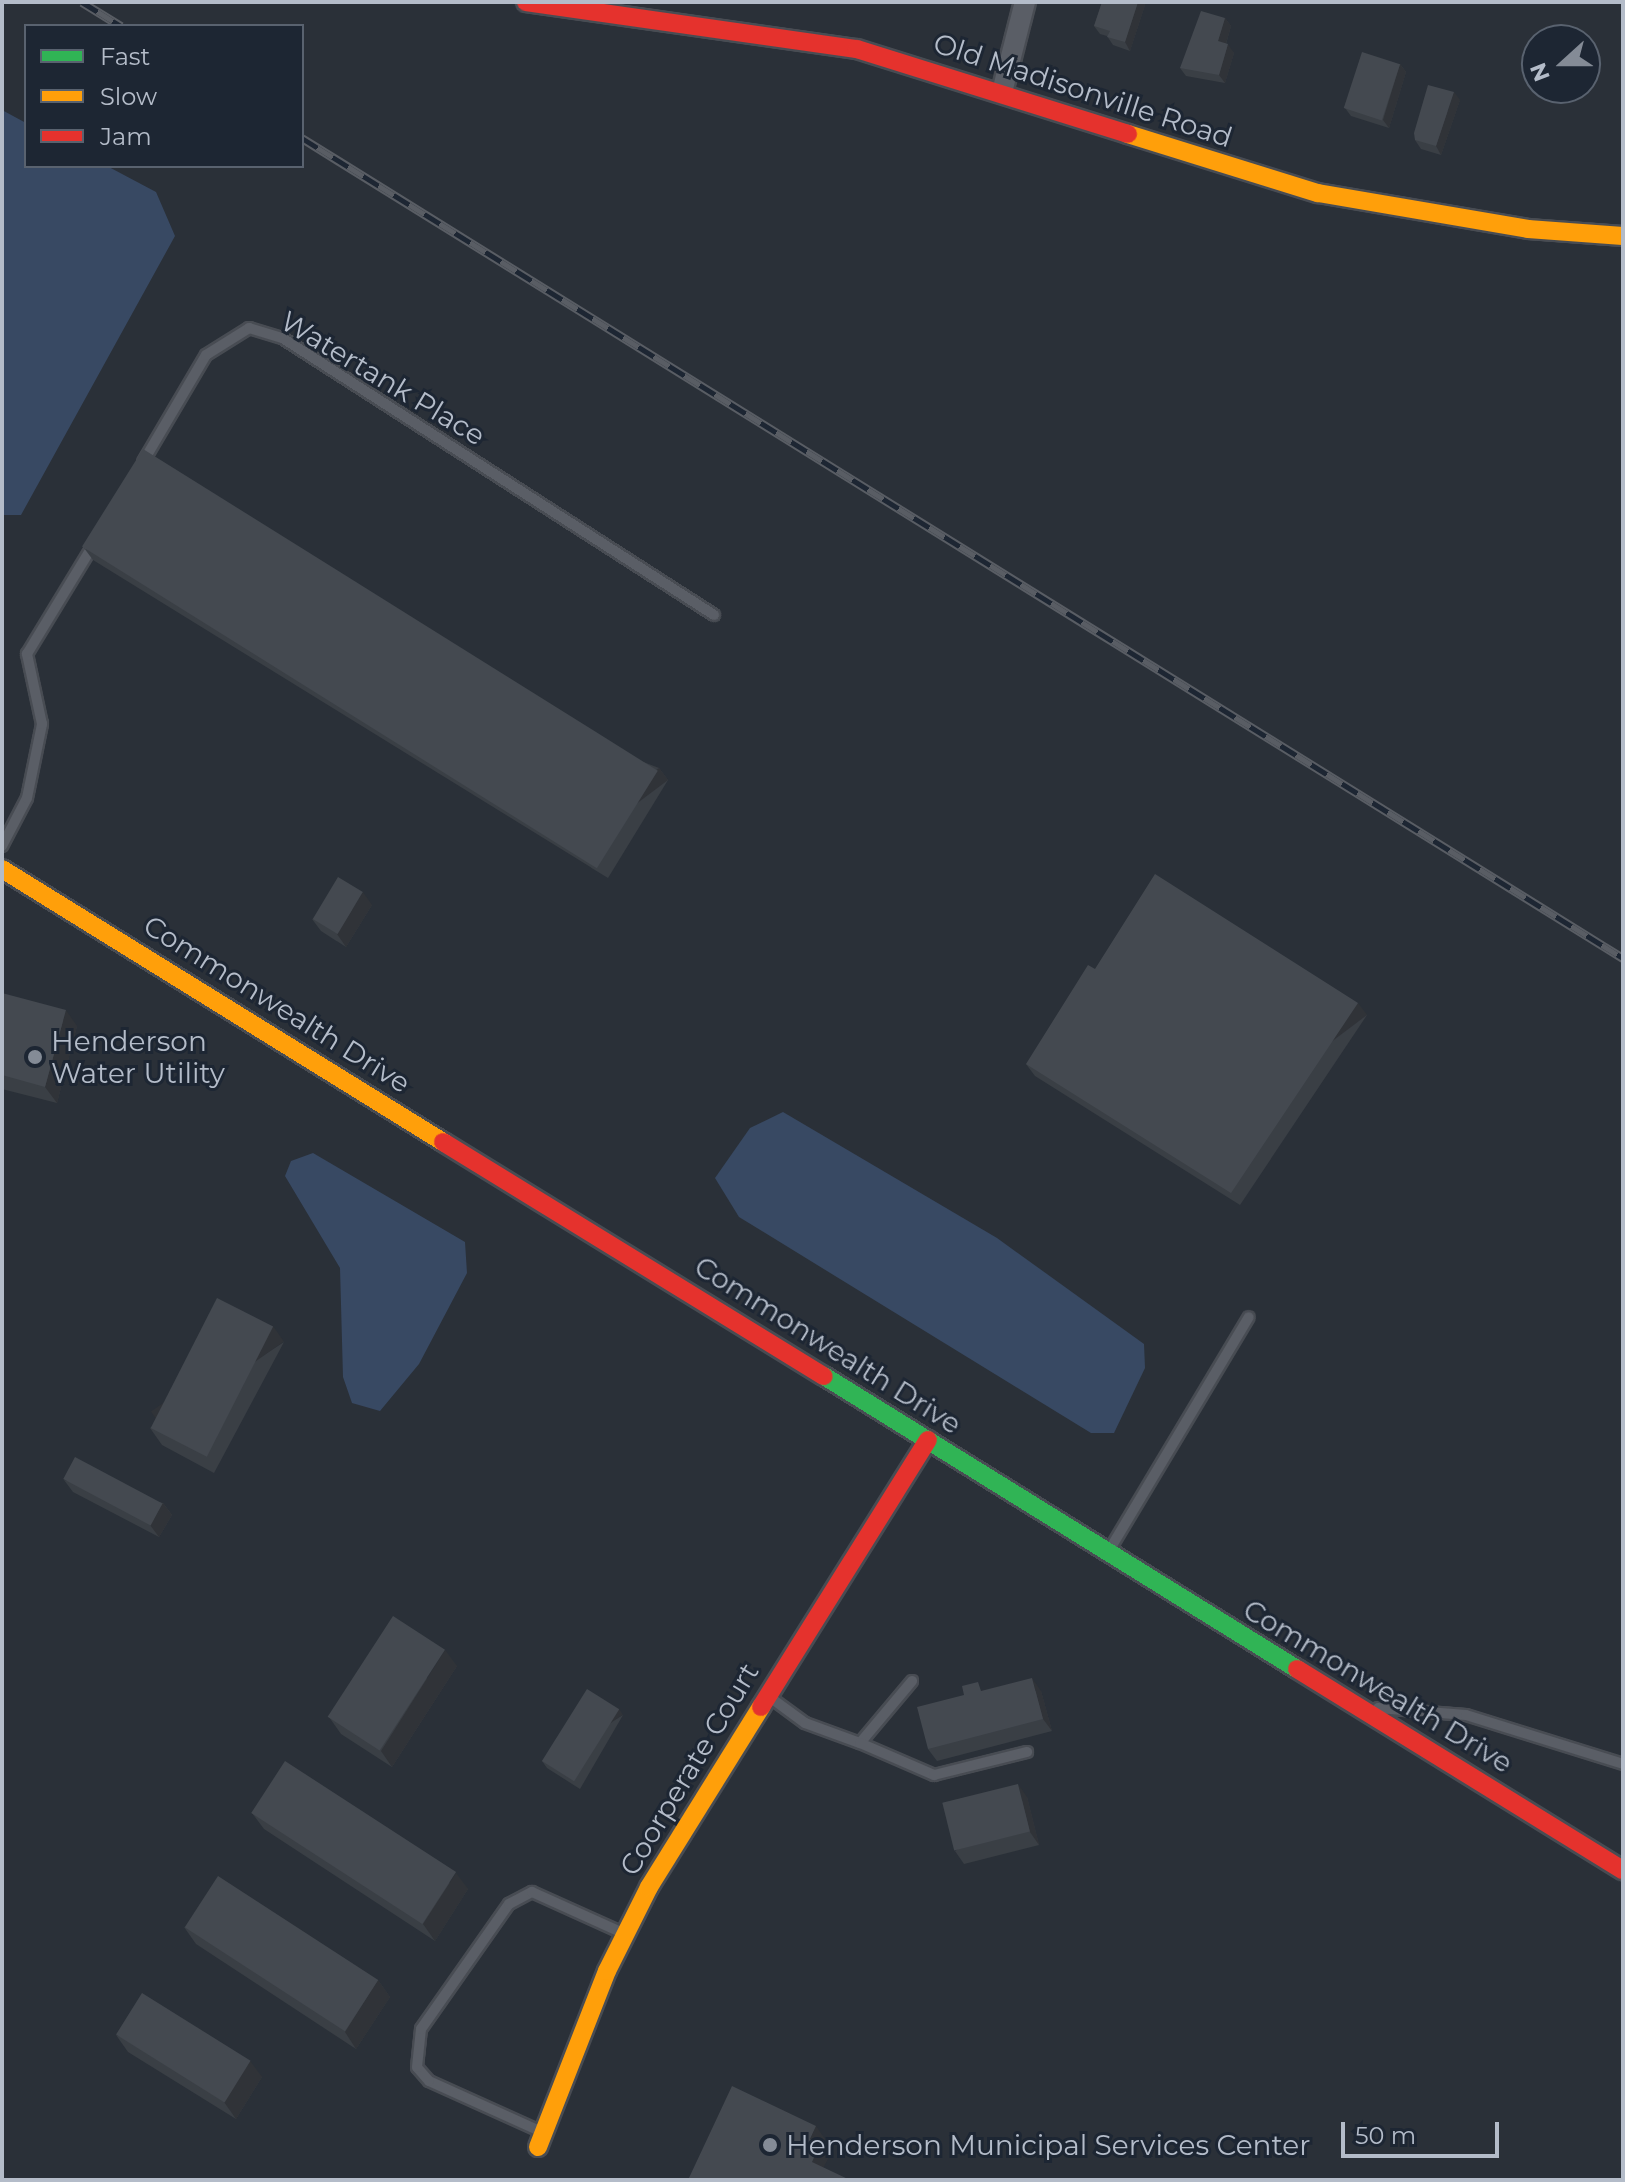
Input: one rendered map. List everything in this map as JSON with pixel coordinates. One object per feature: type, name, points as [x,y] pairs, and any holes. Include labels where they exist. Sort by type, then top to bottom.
[{"type":"street","name":"Old Madisonville Road","points":[[526,2],[802,38],[1002,92],[1318,193],[1514,227],[1623,236]]},
{"type":"street","points":[[1002,92],[1025,2]]},
{"type":"street","name":"Commonwealth Drive","points":[[2,869],[1623,1870]]},
{"type":"street","name":"Coorperate Court","points":[[541,2140],[624,1934],[766,1695],[928,1440]]},
{"type":"lane","name":"Watertank Place","points":[[137,471],[206,355],[249,328],[284,339],[714,615]]},
{"type":"lane","points":[[2,846],[27,798],[42,724],[27,654],[99,536]]},
{"type":"lane","points":[[1107,1554],[1249,1317]]},
{"type":"lane","points":[[860,1743],[912,1681]]},
{"type":"lane","points":[[766,1695],[805,1723],[934,1775],[1027,1752]]},
{"type":"lane","points":[[1356,1706],[1466,1715],[1623,1764]]},
{"type":"lane","points":[[541,2140],[429,2081],[417,2067],[421,2029],[509,1904],[532,1892],[624,1934]]},
{"type":"water","points":[[2,110],[24,122],[24,168],[111,168],[156,192],[175,236],[21,515],[2,515]]},
{"type":"water","points":[[783,1112],[997,1238],[1144,1344],[1145,1368],[1114,1433],[1091,1433],[739,1217],[715,1178],[750,1128]]},
{"type":"water","points":[[313,1153],[465,1242],[467,1273],[419,1364],[380,1411],[352,1403],[343,1377],[340,1268],[285,1176],[291,1161]]},
{"type":"building","points":[[1102,2],[1138,2],[1125,42],[1107,37],[1110,31],[1094,26]]},
{"type":"building","points":[[1201,11],[1225,18],[1218,41],[1228,44],[1219,75],[1180,68]]},
{"type":"building","points":[[1362,52],[1400,64],[1382,120],[1344,108]]},
{"type":"building","points":[[1428,85],[1454,92],[1436,146],[1415,140],[1414,133]]},
{"type":"building","points":[[143,449],[658,771],[597,868],[82,547]]},
{"type":"building","points":[[1155,874],[1358,1003],[1231,1193],[1026,1064],[1088,965],[1095,969]]},
{"type":"building","points":[[338,877],[363,892],[338,934],[313,919]]},
{"type":"building","name":"Henderson Water Utility","points":[[2,993],[66,1010],[45,1087],[2,1075]]},
{"type":"building","points":[[217,1298],[273,1327],[207,1457],[151,1428]]},
{"type":"building","points":[[75,1457],[162,1503],[151,1526],[63,1479]]},
{"type":"building","points":[[393,1616],[445,1650],[380,1750],[328,1717]]},
{"type":"building","points":[[1032,1678],[1043,1719],[928,1749],[917,1707],[964,1695],[962,1686],[978,1682],[981,1691]]},
{"type":"building","points":[[587,1689],[619,1709],[574,1781],[542,1761]]},
{"type":"building","points":[[285,1761],[456,1872],[422,1924],[251,1813]]},
{"type":"building","points":[[1018,1784],[1030,1832],[954,1850],[942,1803]]},
{"type":"building","points":[[218,1876],[378,1980],[345,2031],[185,1927]]},
{"type":"building","points":[[142,1993],[251,2061],[225,2102],[116,2035]]},
{"type":"building","name":"Henderson Municipal Services Center","points":[[732,2086],[816,2126],[810,2139],[820,2144],[812,2162],[850,2180],[688,2180]]},
{"type":"railway","points":[[82,2],[118,24]]},
{"type":"railway","points":[[304,139],[1623,958]]},
{"type":"traffic: fast","points":[[824,1376],[1297,1669]]},
{"type":"traffic: slow","points":[[1128,134],[1318,193],[1528,229],[1623,236]]},
{"type":"traffic: slow","points":[[2,869],[443,1142]]},
{"type":"traffic: slow","points":[[538,2147],[607,1971],[649,1887],[761,1707]]},
{"type":"traffic: jam","points":[[526,2],[857,49],[1128,134]]},
{"type":"traffic: jam","points":[[443,1142],[824,1376]]},
{"type":"traffic: jam","points":[[761,1707],[928,1440]]},
{"type":"traffic: jam","points":[[1297,1669],[1623,1870]]},
{"type":"place","name":"Henderson Water Utility","points":[[35,1057]]},
{"type":"place","name":"Henderson Municipal Services Center","points":[[770,2145]]}]
